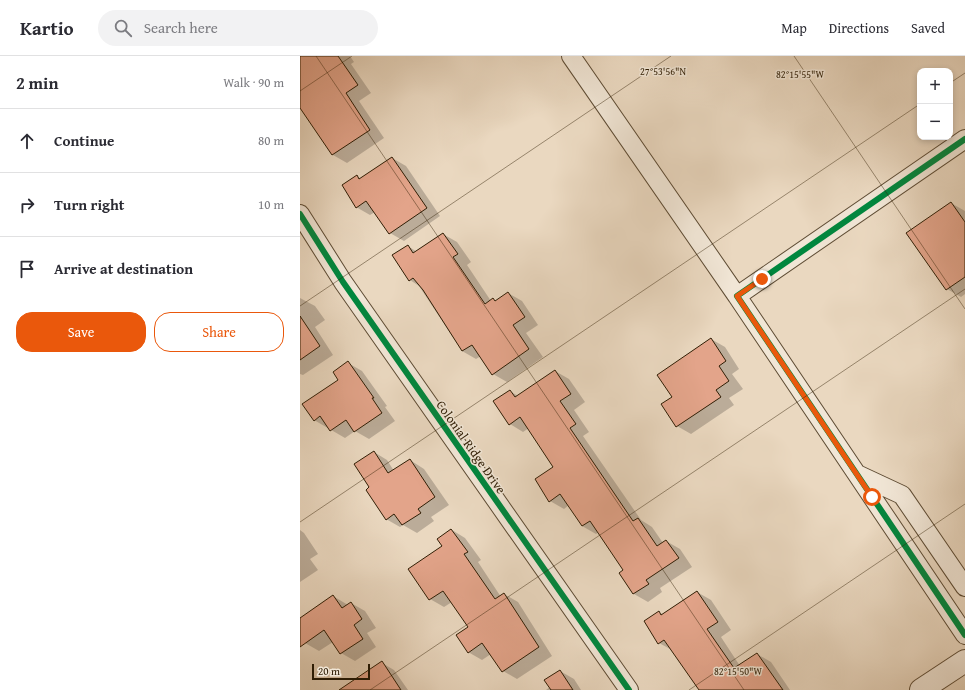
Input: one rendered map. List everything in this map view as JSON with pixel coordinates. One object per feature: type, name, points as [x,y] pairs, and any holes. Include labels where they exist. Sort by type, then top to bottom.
[{"type":"street","points":[[571,56],[737,296],[965,635]]},
{"type":"street","points":[[737,296],[965,139]]},
{"type":"street","name":"Colonial Ridge Drive","points":[[300,214],[348,288],[629,690]]},
{"type":"street","points":[[856,473],[902,495],[965,587]]},
{"type":"street","points":[[905,545],[926,530]]},
{"type":"street","points":[[921,690],[965,661]]},
{"type":"building","points":[[300,56],[338,56],[358,85],[346,93],[370,130],[332,155],[300,108]]},
{"type":"building","points":[[392,157],[427,208],[389,234],[366,201],[356,208],[342,185],[357,175],[359,179]]},
{"type":"building","points":[[951,202],[965,222],[965,277],[946,290],[906,233]]},
{"type":"building","points":[[443,233],[458,254],[453,257],[485,304],[493,298],[495,301],[508,292],[525,317],[513,325],[529,349],[492,375],[472,345],[462,351],[423,290],[413,278],[409,281],[392,255],[408,245],[413,253]]},
{"type":"building","points":[[300,316],[320,346],[300,360]]},
{"type":"building","points":[[711,338],[726,361],[719,366],[729,381],[716,390],[721,397],[676,427],[661,404],[672,397],[657,375]]},
{"type":"building","points":[[348,361],[374,398],[372,398],[382,413],[354,432],[346,420],[330,431],[320,416],[314,421],[302,404],[338,380],[333,372]]},
{"type":"building","points":[[555,370],[571,394],[560,401],[576,424],[570,428],[633,521],[638,518],[657,546],[666,540],[679,558],[646,580],[649,584],[633,594],[619,573],[623,570],[590,521],[582,526],[560,494],[549,502],[535,479],[553,467],[520,417],[509,425],[493,401],[510,390],[515,397]]},
{"type":"building","points":[[374,451],[388,473],[410,459],[435,497],[418,509],[421,513],[402,525],[394,514],[386,520],[366,490],[369,487],[354,464]]},
{"type":"building","points":[[451,529],[468,552],[464,554],[495,599],[504,593],[539,647],[502,672],[482,643],[468,653],[456,635],[468,627],[443,591],[429,600],[408,569],[442,546],[437,539]]},
{"type":"building","points":[[697,591],[718,622],[707,629],[734,668],[757,653],[783,690],[699,690],[664,640],[658,644],[644,621],[659,611],[661,615]]},
{"type":"building","points":[[333,595],[342,608],[351,602],[362,619],[354,625],[363,639],[340,654],[324,630],[300,647],[300,618]]},
{"type":"building","points":[[382,661],[401,690],[339,690]]},
{"type":"building","points":[[560,670],[573,690],[551,690],[544,680]]},
{"type":"cycle path","points":[[965,139],[737,296],[965,635]]},
{"type":"cycle path","points":[[300,214],[343,282],[629,690]]},
{"type":"route","points":[[762,279],[737,296],[872,497]]}]
